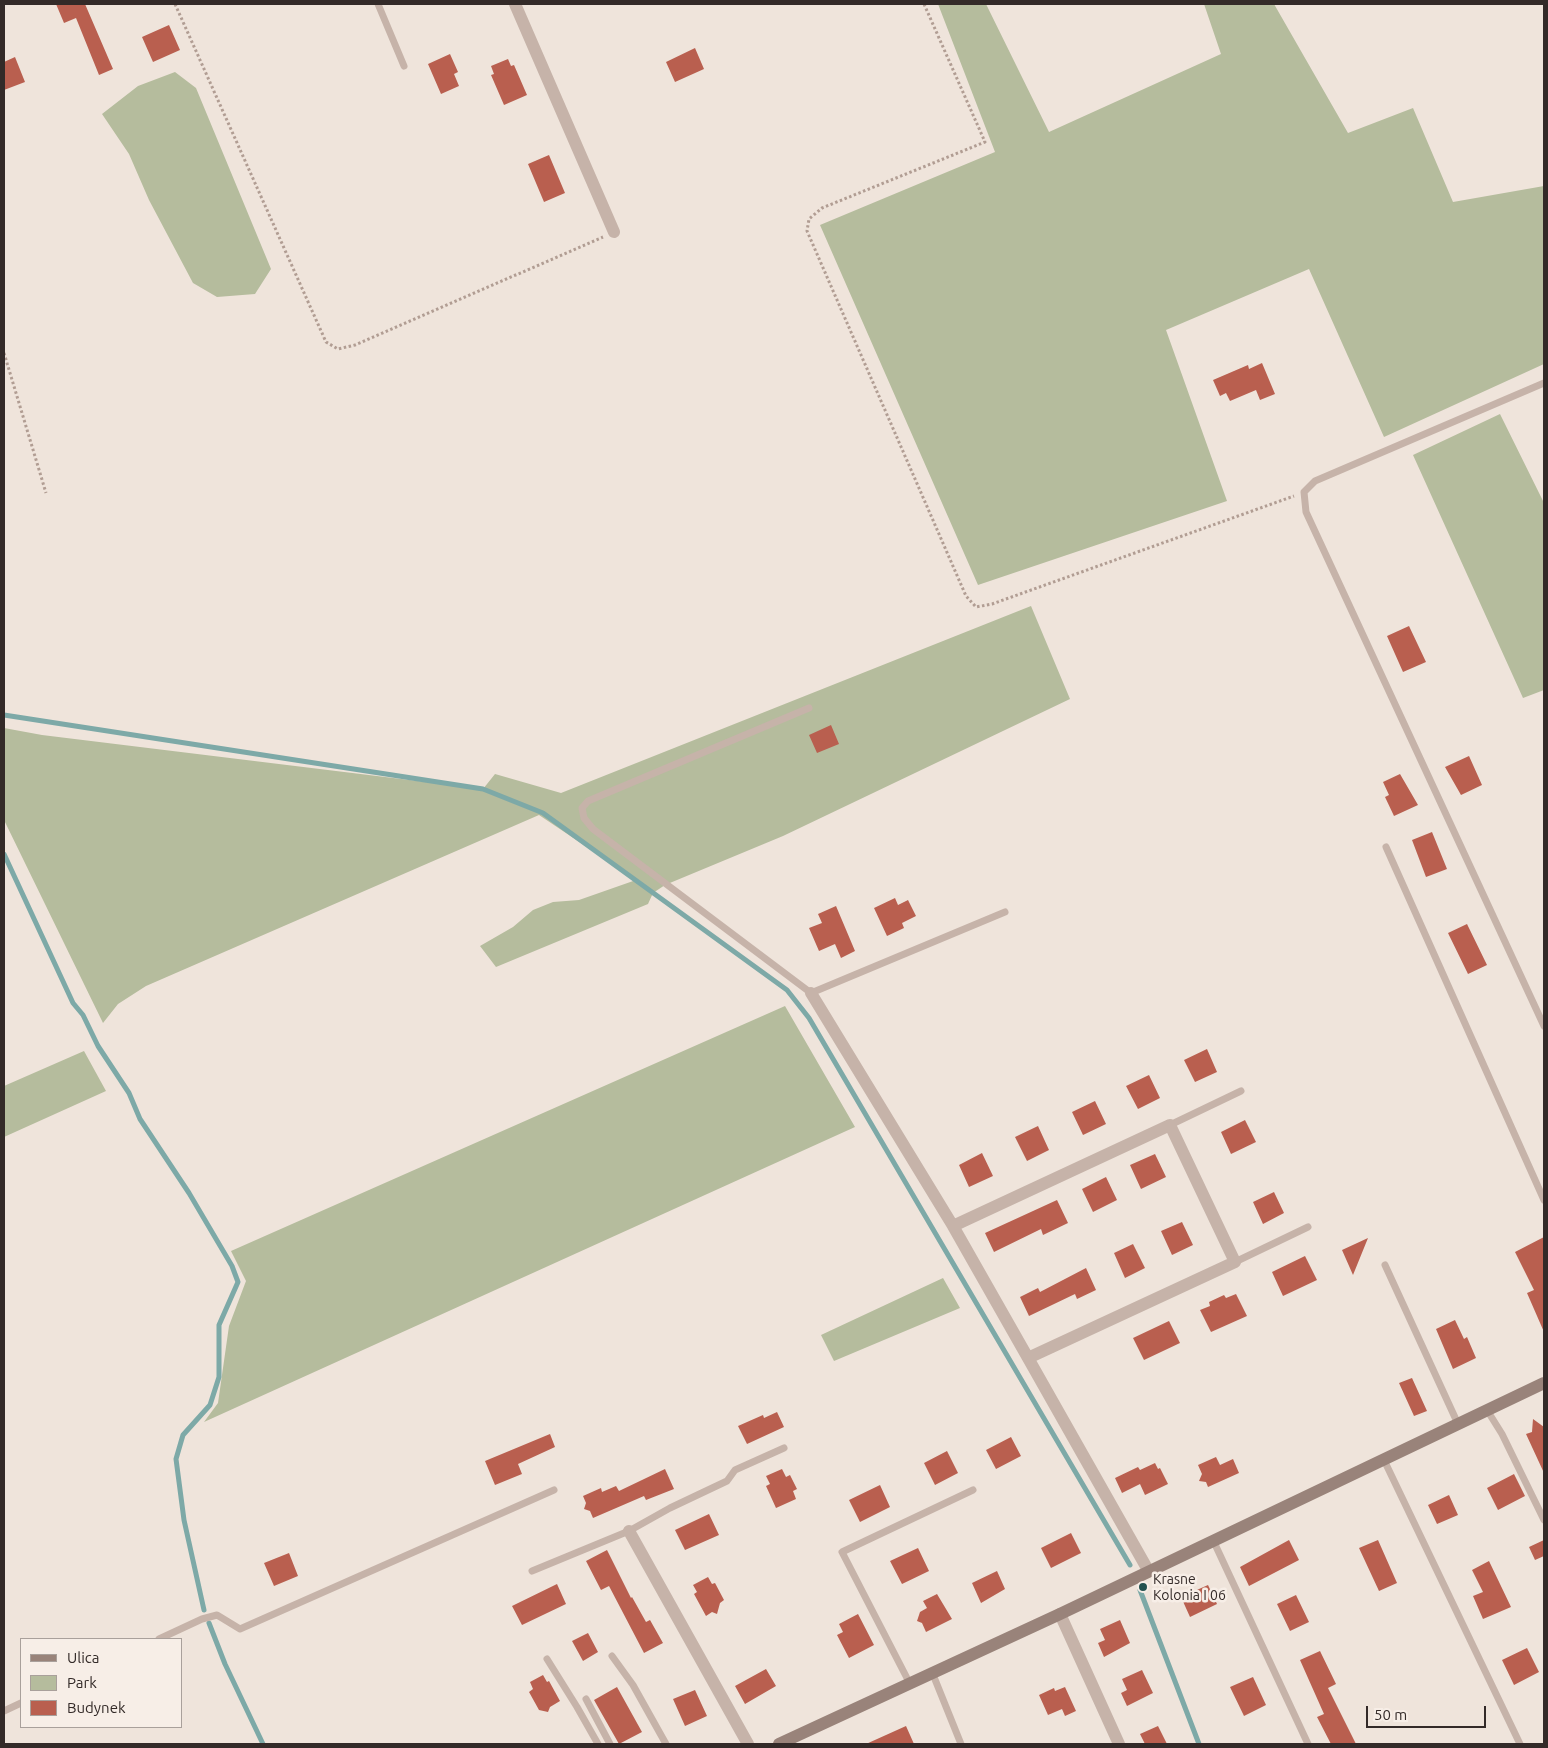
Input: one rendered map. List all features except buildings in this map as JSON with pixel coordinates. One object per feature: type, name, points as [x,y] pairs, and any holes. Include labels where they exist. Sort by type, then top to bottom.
[{"type":"street","points":[[515,4],[614,232]]},
{"type":"street","points":[[811,993],[952,1226],[1148,1570]]},
{"type":"street","points":[[952,1226],[1170,1125],[1235,1262],[1028,1358]]},
{"type":"street","points":[[779,1744],[909,1682],[1060,1614],[1148,1570],[1487,1410],[1543,1386]]},
{"type":"street","points":[[629,1530],[748,1744]]},
{"type":"street","points":[[1060,1614],[1119,1744]]},
{"type":"lane","points":[[378,4],[404,66]]},
{"type":"lane","points":[[1544,383],[1315,481],[1304,492],[1306,512],[1544,1026]]},
{"type":"lane","points":[[809,708],[588,801],[582,808],[584,818],[593,829],[811,993],[1005,912]]},
{"type":"lane","points":[[1386,847],[1544,1200]]},
{"type":"lane","points":[[1170,1125],[1240,1091]]},
{"type":"lane","points":[[1235,1262],[1308,1226]]},
{"type":"lane","points":[[1385,1265],[1458,1424]]},
{"type":"lane","points":[[1487,1410],[1502,1434],[1544,1520]]},
{"type":"lane","points":[[532,1571],[629,1530],[727,1481],[735,1470],[784,1448]]},
{"type":"lane","points":[[1384,1460],[1520,1744]]},
{"type":"lane","points":[[162,1638],[202,1619],[217,1615],[240,1629],[554,1490]]},
{"type":"lane","points":[[909,1682],[842,1552],[973,1490]]},
{"type":"lane","points":[[1213,1540],[1308,1744]]},
{"type":"lane","points":[[612,1656],[633,1685],[666,1744]]},
{"type":"lane","points":[[547,1659],[598,1744]]},
{"type":"lane","points":[[932,1672],[961,1744]]},
{"type":"lane","points":[[586,1699],[610,1744]]},
{"type":"lane","points":[[4,1711],[20,1703]]},
{"type":"path","points":[[176,4],[326,342],[338,349],[355,345],[614,232]]},
{"type":"path","points":[[924,4],[984,142],[822,208],[809,219],[807,231],[966,596],[976,607],[992,604],[1304,492]]},
{"type":"path","points":[[4,353],[46,493]]},
{"type":"green space","points":[[938,4],[986,4],[1049,132],[1221,54],[1204,4],[1274,4],[1348,133],[1413,108],[1453,202],[1544,186],[1544,364],[1384,437],[1309,269],[1166,330],[1227,501],[978,585],[820,225],[995,152]]},
{"type":"green space","points":[[175,72],[196,88],[271,269],[255,294],[217,297],[193,283],[149,200],[129,154],[102,114],[138,86]]},
{"type":"green space","points":[[1500,414],[1544,503],[1544,690],[1523,698],[1413,455]]},
{"type":"green space","points":[[1031,606],[1070,699],[783,836],[665,885],[653,893],[648,904],[496,967],[480,946],[513,927],[533,910],[553,902],[579,900],[636,880],[539,815],[146,986],[118,1004],[103,1023],[4,820],[4,728],[42,735],[483,789],[495,774],[561,793]]},
{"type":"green space","points":[[785,1006],[855,1127],[204,1422],[218,1403],[229,1326],[246,1281],[231,1251]]},
{"type":"green space","points":[[84,1051],[106,1091],[4,1137],[4,1086]]},
{"type":"green space","points":[[943,1278],[960,1308],[834,1361],[821,1335]]},
{"type":"waterway","points":[[4,715],[483,789],[543,813],[787,990],[809,1018],[1130,1565]]},
{"type":"waterway","points":[[4,854],[73,1003],[83,1015],[98,1046],[129,1093],[140,1119],[189,1193],[232,1266],[238,1282],[219,1325],[219,1377],[210,1405],[183,1435],[176,1459],[184,1520],[204,1610]]},
{"type":"waterway","points":[[1140,1590],[1199,1744]]},
{"type":"waterway","points":[[209,1623],[225,1664],[263,1744]]},
{"type":"place","name":"Krasne Kolonia I 06","points":[[1143,1587]]}]
